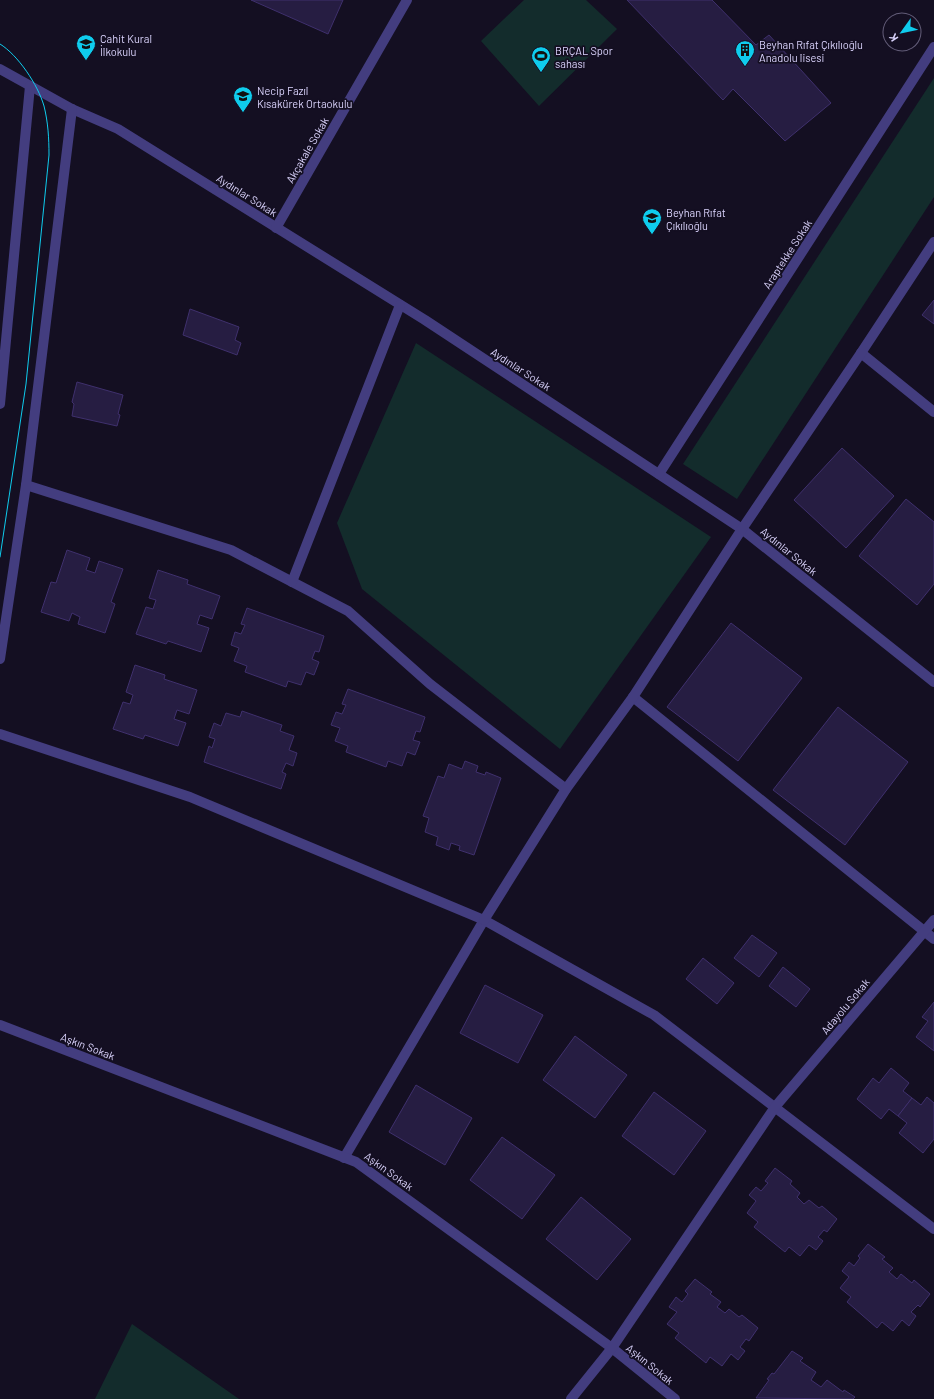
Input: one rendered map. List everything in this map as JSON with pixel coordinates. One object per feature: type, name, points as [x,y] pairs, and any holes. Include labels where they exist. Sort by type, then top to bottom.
[{"type":"street","name":"Akçakale Sokak","points":[[276,228],[407,0]]},
{"type":"street","name":"Araptekke Sokak","points":[[659,474],[934,47]]},
{"type":"street","name":"Aydınlar Sokak","points":[[0,69],[72,109],[118,129],[400,305],[659,474],[742,529],[934,682]]},
{"type":"street","points":[[0,404],[30,86]]},
{"type":"street","points":[[0,659],[26,485],[72,109]]},
{"type":"street","points":[[344,1158],[484,920],[566,789],[633,697],[742,529],[934,242]]},
{"type":"street","points":[[292,582],[400,305]]},
{"type":"street","points":[[861,353],[934,412]]},
{"type":"street","points":[[26,485],[231,550],[348,611],[430,684],[566,789]]},
{"type":"street","points":[[633,697],[934,939]]},
{"type":"street","points":[[0,734],[190,797],[484,920],[654,1015],[934,1229]]},
{"type":"street","name":"Adayolu Sokak","points":[[612,1348],[775,1107],[934,920]]},
{"type":"street","name":"Aşkın Sokak","points":[[0,1025],[356,1162],[612,1348],[675,1399]]},
{"type":"street","points":[[570,1399],[612,1348]]},
{"type":"green space","name":"BRÇAL Spor sahası","points":[[524,0],[586,0],[617,29],[539,106],[481,41]]},
{"type":"green space","points":[[934,78],[934,197],[737,499],[683,464]]},
{"type":"green space","points":[[416,343],[711,537],[560,749],[362,589],[337,523]]},
{"type":"green space","points":[[132,1324],[239,1399],[95,1399]]},
{"type":"building","points":[[251,0],[343,0],[328,34]]},
{"type":"building","name":"Beyhan Rıfat Çıkılıoğlu Anadolu lisesi","points":[[627,0],[712,0],[756,45],[769,35],[831,103],[785,141],[733,89],[723,100]]},
{"type":"building","points":[[934,300],[934,324],[922,315]]},
{"type":"building","points":[[190,309],[239,327],[235,340],[241,343],[237,355],[183,335]]},
{"type":"building","points":[[77,382],[123,395],[118,414],[120,415],[117,426],[72,416],[74,404],[72,402]]},
{"type":"building","points":[[842,448],[894,496],[846,548],[794,500]]},
{"type":"building","points":[[906,499],[934,522],[934,584],[917,605],[859,556]]},
{"type":"building","points":[[67,550],[90,558],[86,570],[95,573],[99,561],[123,569],[111,602],[115,604],[105,633],[78,624],[80,617],[72,613],[69,621],[41,612],[51,582],[56,583]]},
{"type":"building","points":[[158,570],[188,580],[187,584],[220,596],[212,619],[200,615],[197,624],[209,628],[201,652],[168,641],[166,644],[136,634],[146,607],[153,609],[156,600],[149,598]]},
{"type":"building","points":[[247,608],[324,636],[319,652],[315,651],[312,659],[319,662],[314,675],[306,672],[301,685],[288,681],[286,687],[245,672],[247,666],[234,661],[239,648],[231,645],[235,632],[241,634],[245,625],[241,624]]},
{"type":"building","points":[[731,623],[802,678],[738,761],[667,707]]},
{"type":"building","points":[[135,665],[165,675],[164,679],[197,690],[189,714],[177,710],[174,719],[186,723],[178,746],[145,735],[143,739],[113,729],[123,702],[130,704],[133,695],[126,692]]},
{"type":"building","points":[[348,689],[425,717],[420,732],[416,731],[413,740],[420,742],[415,755],[407,752],[402,766],[388,761],[386,767],[346,752],[348,746],[335,741],[340,728],[331,725],[336,712],[342,714],[346,705],[342,704]]},
{"type":"building","points":[[838,707],[908,762],[845,845],[773,790]]},
{"type":"building","points":[[242,711],[282,725],[280,731],[294,736],[289,750],[297,753],[293,766],[286,763],[282,772],[286,774],[281,789],[204,762],[209,746],[212,748],[215,739],[209,737],[214,723],[221,726],[226,713],[240,717]]},
{"type":"building","points":[[465,761],[478,766],[476,772],[485,775],[486,772],[501,778],[474,855],[459,850],[460,846],[451,843],[449,850],[436,845],[438,837],[425,832],[429,818],[423,816],[438,776],[444,778],[449,764],[462,769]]},
{"type":"building","points":[[752,935],[777,953],[759,977],[734,958]]},
{"type":"building","points":[[703,958],[734,983],[717,1004],[686,979]]},
{"type":"building","points":[[783,967],[810,989],[796,1007],[769,986]]},
{"type":"building","points":[[485,985],[543,1015],[518,1063],[460,1033]]},
{"type":"building","points":[[934,1002],[934,1051],[916,1037],[928,1021],[922,1017]]},
{"type":"building","points":[[575,1036],[627,1075],[595,1118],[543,1080]]},
{"type":"building","points":[[891,1068],[909,1083],[903,1091],[912,1098],[898,1116],[889,1109],[881,1119],[857,1099],[873,1078],[879,1083]]},
{"type":"building","points":[[416,1085],[472,1118],[445,1165],[389,1132]]},
{"type":"building","points":[[654,1092],[706,1131],[674,1175],[622,1136]]},
{"type":"building","points":[[927,1097],[934,1103],[934,1139],[923,1153],[899,1133],[907,1123],[898,1116],[912,1098],[921,1105]]},
{"type":"building","points":[[502,1137],[555,1175],[522,1219],[470,1180]]},
{"type":"building","points":[[775,1168],[792,1181],[790,1184],[800,1193],[797,1197],[804,1204],[809,1200],[819,1208],[822,1206],[837,1219],[827,1232],[824,1230],[818,1237],[823,1241],[816,1250],[809,1245],[800,1256],[789,1247],[785,1252],[754,1227],[758,1222],[747,1213],[756,1201],[749,1195],[756,1187],[761,1191],[768,1183],[765,1181]]},
{"type":"building","points":[[581,1197],[631,1239],[597,1280],[546,1239]]},
{"type":"building","points":[[868,1244],[885,1257],[882,1259],[893,1268],[889,1272],[897,1279],[901,1274],[912,1283],[914,1280],[930,1294],[920,1307],[918,1305],[911,1312],[916,1316],[909,1326],[902,1320],[893,1331],[882,1322],[877,1328],[847,1302],[851,1297],[840,1288],[849,1277],[842,1271],[849,1262],[854,1266],[860,1258],[858,1256]]},
{"type":"building","points":[[695,1279],[712,1292],[710,1294],[721,1302],[717,1307],[725,1313],[729,1309],[739,1317],[742,1315],[758,1328],[749,1341],[746,1339],[740,1347],[745,1351],[738,1360],[731,1354],[722,1366],[710,1357],[706,1363],[675,1338],[679,1333],[667,1324],[677,1312],[669,1307],[676,1297],[682,1302],[688,1294],[685,1291]]},
{"type":"building","points":[[792,1351],[803,1358],[800,1361],[816,1372],[811,1380],[821,1387],[827,1380],[843,1392],[844,1390],[855,1397],[853,1399],[756,1398],[769,1380],[767,1379],[772,1373],[774,1374]]},
{"type":"tram line","points":[[0,44],[14,55],[32,80],[41,98],[47,124],[49,155],[26,384],[0,557]]},
{"type":"place","name":"Cahit Kural İlkokulu","points":[[86,61]]},
{"type":"place","name":"Beyhan Rıfat Çıkılıoğlu Anadolu lisesi","points":[[745,67]]},
{"type":"place","name":"BRÇAL Spor sahası","points":[[541,73]]},
{"type":"place","name":"Necip Fazıl Kısakürek Ortaokulu","points":[[243,113]]},
{"type":"place","name":"Beyhan Rıfat Çıkılıoğlu","points":[[652,235]]}]
